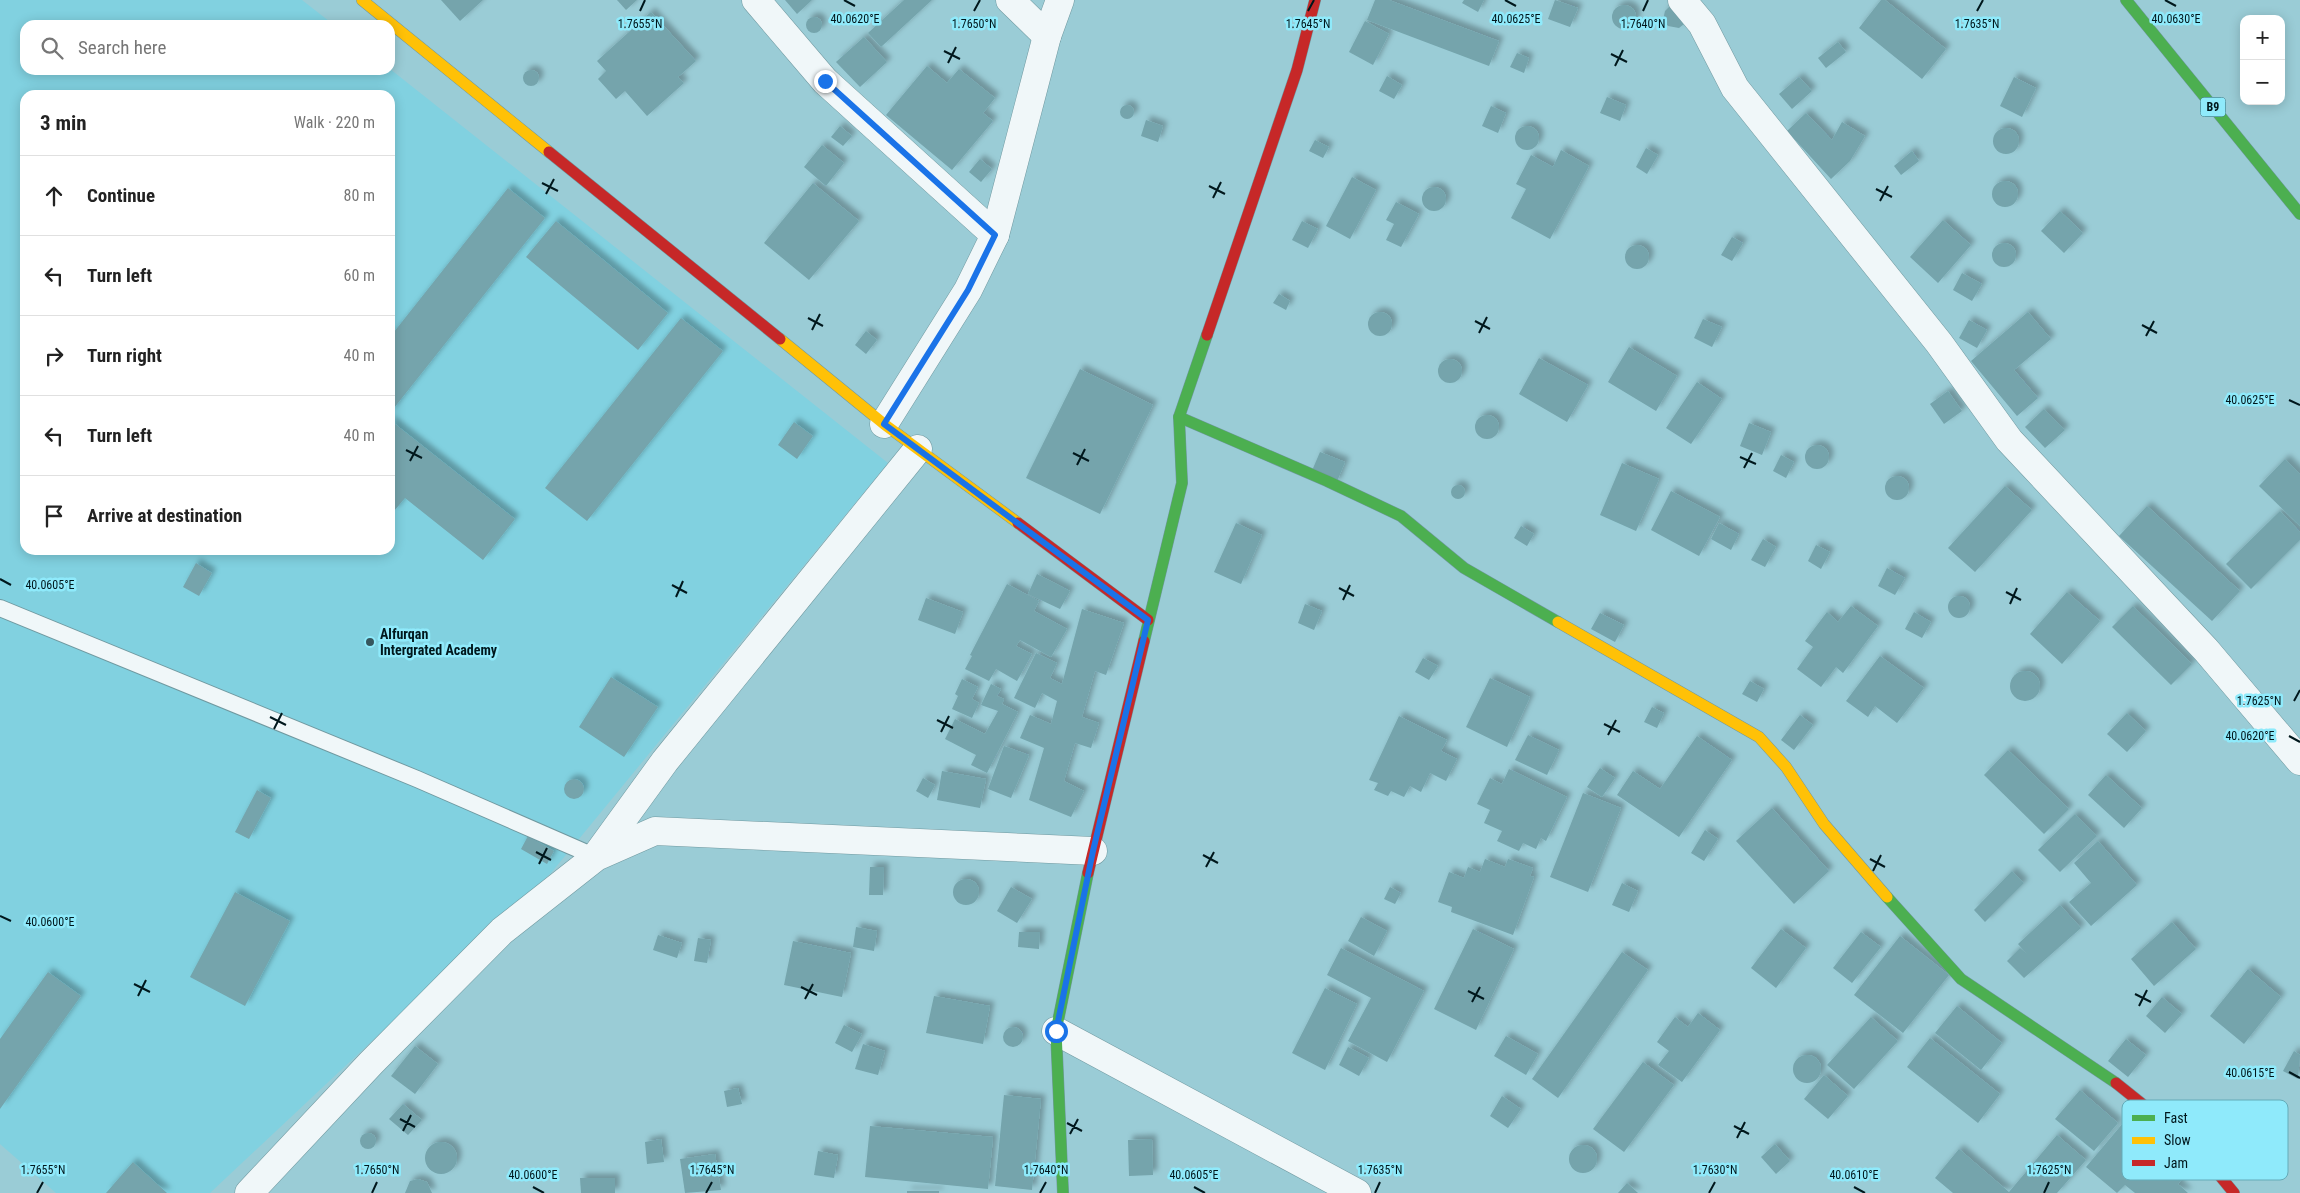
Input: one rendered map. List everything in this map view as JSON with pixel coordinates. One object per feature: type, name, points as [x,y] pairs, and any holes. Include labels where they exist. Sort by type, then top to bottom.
[{"type":"main road","points":[[362,0],[387,20]]},
{"type":"main road","points":[[1063,1193],[1056,1031],[1093,851],[1182,483],[1179,417],[1297,70],[1315,0]]},
{"type":"main road","name":"B9","points":[[2126,0],[2300,214]]},
{"type":"main road","points":[[395,27],[884,424],[1148,620]]},
{"type":"main road","points":[[1179,417],[1327,480],[1401,516],[1464,568],[1759,738],[1786,767],[1824,824],[1890,902],[1961,980],[2125,1088],[2139,1100]]},
{"type":"main road","points":[[2223,1180],[2234,1193]]},
{"type":"street","points":[[756,0],[825,81],[995,235]]},
{"type":"street","points":[[1010,0],[1047,36]]},
{"type":"street","points":[[884,424],[968,290],[995,235],[1047,36],[1060,0]]},
{"type":"street","points":[[1682,0],[1702,24],[1735,88],[1939,343],[2009,440],[2206,650],[2300,761]]},
{"type":"street","points":[[596,857],[665,760],[918,449]]},
{"type":"street","points":[[249,1193],[371,1063],[502,931],[596,857],[655,831],[1093,851]]},
{"type":"street","points":[[1056,1031],[1357,1193]]},
{"type":"lane","points":[[0,608],[417,779],[596,857]]},
{"type":"shaded area","name":"Alfurqan Intergrated Academy","points":[[0,0],[302,0],[328,20],[20,20],[20,75],[395,75],[395,73],[888,463],[551,873],[210,1193],[56,1193],[0,1144]]},
{"type":"building","points":[[441,0],[483,0],[460,21]]},
{"type":"building","points":[[617,0],[637,0],[626,10]]},
{"type":"building","points":[[785,0],[812,0],[797,14]]},
{"type":"building","points":[[904,0],[932,0],[881,47],[868,33]]},
{"type":"building","points":[[1375,0],[1389,0],[1499,41],[1489,66],[1367,20]]},
{"type":"building","points":[[1464,0],[1484,0],[1478,12],[1462,3]]},
{"type":"building","points":[[1555,0],[1578,8],[1570,27],[1548,19]]},
{"type":"building","points":[[1881,0],[1885,0],[1946,49],[1922,79],[1859,28]]},
{"type":"building","points":[[1624,5],[1632,9],[1636,17],[1632,25],[1624,29],[1616,25],[1612,17],[1616,9]]},
{"type":"building","points":[[1670,6],[1674,6],[1684,24],[1679,28],[1668,26],[1663,20],[1665,11]]},
{"type":"building","points":[[651,12],[696,61],[678,77],[684,83],[647,116],[625,91],[616,99],[598,79],[606,71],[597,61]]},
{"type":"building","points":[[814,17],[820,19],[822,25],[820,31],[814,33],[808,31],[806,25],[808,19]]},
{"type":"building","points":[[1365,21],[1389,34],[1373,65],[1349,52]]},
{"type":"building","points":[[864,37],[887,62],[860,87],[836,62]]},
{"type":"building","points":[[1838,42],[1846,52],[1826,68],[1818,58]]},
{"type":"building","points":[[1517,53],[1529,58],[1524,73],[1510,67]]},
{"type":"building","points":[[927,66],[947,83],[959,69],[995,98],[983,113],[993,121],[952,170],[886,115]]},
{"type":"building","points":[[528,70],[534,70],[539,75],[537,84],[528,86],[523,81],[523,75]]},
{"type":"building","points":[[1387,76],[1402,85],[1394,99],[1379,91]]},
{"type":"building","points":[[1799,77],[1812,91],[1792,109],[1779,94]]},
{"type":"building","points":[[2014,77],[2036,88],[2022,117],[2000,106]]},
{"type":"building","points":[[1607,97],[1626,105],[1620,121],[1600,113]]},
{"type":"building","points":[[1124,105],[1130,105],[1134,112],[1130,119],[1124,119],[1120,115],[1120,109]]},
{"type":"building","points":[[1491,106],[1506,113],[1498,133],[1482,126]]},
{"type":"building","points":[[1806,113],[1832,140],[1842,122],[1865,136],[1850,161],[1831,179],[1787,131]]},
{"type":"building","points":[[1146,120],[1163,126],[1158,142],[1141,136]]},
{"type":"building","points":[[840,126],[852,136],[843,146],[831,137]]},
{"type":"building","points":[[1527,126],[1535,130],[1539,138],[1535,146],[1527,150],[1519,146],[1515,138],[1519,130]]},
{"type":"building","points":[[2006,128],[2015,132],[2019,141],[2015,150],[2006,154],[1997,150],[1993,141],[1997,132]]},
{"type":"building","points":[[1315,140],[1329,147],[1323,158],[1309,151]]},
{"type":"building","points":[[822,145],[844,163],[826,186],[804,167]]},
{"type":"building","points":[[1646,148],[1658,155],[1647,174],[1636,167]]},
{"type":"building","points":[[1561,150],[1589,166],[1550,239],[1511,218],[1526,189],[1516,184],[1531,155],[1553,167]]},
{"type":"building","points":[[1912,151],[1919,161],[1901,175],[1894,166]]},
{"type":"building","points":[[980,159],[992,169],[981,182],[969,172]]},
{"type":"building","points":[[1352,177],[1376,190],[1350,239],[1326,226]]},
{"type":"building","points":[[2005,181],[2014,185],[2018,194],[2014,203],[2005,207],[1996,203],[1992,194],[1996,185]]},
{"type":"building","points":[[813,183],[859,221],[809,280],[764,243]]},
{"type":"building","points":[[1434,187],[1442,191],[1446,199],[1442,207],[1434,211],[1426,207],[1422,199],[1426,191]]},
{"type":"building","points":[[508,188],[545,218],[395,407],[395,331]]},
{"type":"building","points":[[1396,202],[1419,214],[1401,247],[1386,240],[1394,224],[1386,220]]},
{"type":"building","points":[[2060,211],[2083,233],[2064,253],[2041,231]]},
{"type":"building","points":[[1943,220],[1971,245],[1938,283],[1910,257]]},
{"type":"building","points":[[556,221],[668,313],[638,350],[526,257]]},
{"type":"building","points":[[1302,221],[1318,229],[1308,248],[1292,240]]},
{"type":"building","points":[[1732,237],[1743,243],[1732,261],[1721,255]]},
{"type":"building","points":[[2004,243],[2012,247],[2016,255],[2012,263],[2004,267],[1996,263],[1992,255],[1996,247]]},
{"type":"building","points":[[1637,245],[1645,249],[1649,257],[1645,265],[1637,269],[1629,265],[1625,257],[1629,249]]},
{"type":"building","points":[[1962,273],[1982,284],[1972,301],[1953,290]]},
{"type":"building","points":[[1279,294],[1290,301],[1286,310],[1273,303]]},
{"type":"building","points":[[1380,312],[1388,316],[1392,324],[1388,332],[1380,336],[1372,332],[1368,324],[1372,316]]},
{"type":"building","points":[[2028,312],[2051,339],[2014,370],[2038,398],[2017,416],[1971,361]]},
{"type":"building","points":[[681,318],[723,351],[587,521],[545,488]]},
{"type":"building","points":[[1703,319],[1722,327],[1712,347],[1694,338]]},
{"type":"building","points":[[1969,320],[1987,330],[1977,348],[1959,338]]},
{"type":"building","points":[[866,331],[877,340],[866,354],[855,345]]},
{"type":"building","points":[[1629,347],[1677,376],[1656,411],[1608,382]]},
{"type":"building","points":[[1539,358],[1588,385],[1567,422],[1519,394]]},
{"type":"building","points":[[1450,359],[1458,363],[1462,371],[1458,379],[1450,383],[1442,379],[1438,371],[1442,363]]},
{"type":"building","points":[[1080,369],[1153,405],[1100,514],[1026,478]]},
{"type":"building","points":[[1697,382],[1722,399],[1691,444],[1666,428]]},
{"type":"building","points":[[1948,391],[1962,411],[1944,424],[1930,404]]},
{"type":"building","points":[[2044,409],[2065,430],[2045,448],[2025,427]]},
{"type":"building","points":[[1487,415],[1495,419],[1499,427],[1495,435],[1487,439],[1479,435],[1475,427],[1479,419]]},
{"type":"building","points":[[794,422],[813,436],[797,459],[778,445]]},
{"type":"building","points":[[1749,423],[1771,432],[1762,455],[1740,446]]},
{"type":"building","points":[[395,424],[515,519],[483,560],[405,498],[395,510]]},
{"type":"building","points":[[1817,445],[1825,449],[1829,457],[1825,465],[1817,469],[1809,465],[1805,457],[1809,449]]},
{"type":"building","points":[[1320,452],[1345,462],[1336,484],[1311,473]]},
{"type":"building","points":[[1781,455],[1794,462],[1786,478],[1773,471]]},
{"type":"building","points":[[2285,459],[2300,474],[2300,526],[2259,486]]},
{"type":"building","points":[[1622,463],[1659,479],[1636,531],[1600,515]]},
{"type":"building","points":[[1897,476],[1905,480],[1909,488],[1905,496],[1897,500],[1889,496],[1885,488],[1889,480]]},
{"type":"building","points":[[1455,485],[1461,485],[1465,492],[1461,499],[1455,499],[1451,495],[1451,489]]},
{"type":"building","points":[[2005,486],[2032,510],[1975,572],[1948,548]]},
{"type":"building","points":[[1671,491],[1720,517],[1699,556],[1651,530]]},
{"type":"building","points":[[2147,506],[2240,591],[2212,621],[2119,536]]},
{"type":"building","points":[[2280,511],[2300,532],[2300,540],[2251,589],[2226,564]]},
{"type":"building","points":[[1236,523],[1262,535],[1241,584],[1214,572]]},
{"type":"building","points":[[1719,523],[1739,534],[1731,550],[1711,539]]},
{"type":"building","points":[[1521,526],[1534,534],[1527,546],[1514,538]]},
{"type":"building","points":[[1763,539],[1776,547],[1765,567],[1751,560]]},
{"type":"building","points":[[1816,545],[1830,552],[1821,569],[1808,561]]},
{"type":"building","points":[[196,563],[212,573],[199,596],[183,587]]},
{"type":"building","points":[[1887,568],[1905,578],[1895,595],[1878,586]]},
{"type":"building","points":[[1037,574],[1070,591],[1060,609],[1028,594]]},
{"type":"building","points":[[1007,584],[1039,601],[1034,611],[1067,629],[1051,657],[1020,640],[1016,646],[1032,654],[1017,681],[996,669],[989,681],[965,669],[972,656],[970,655]]},
{"type":"building","points":[[2067,592],[2100,621],[2062,664],[2030,634]]},
{"type":"building","points":[[1959,596],[1967,599],[1970,607],[1967,615],[1959,618],[1951,615],[1948,607],[1951,599]]},
{"type":"building","points":[[926,598],[963,612],[955,634],[918,620]]},
{"type":"building","points":[[1305,604],[1322,611],[1314,630],[1298,623]]},
{"type":"building","points":[[1851,606],[1878,626],[1843,673],[1836,667],[1821,687],[1797,669],[1813,647],[1805,641],[1827,612],[1838,622]]},
{"type":"building","points":[[2133,606],[2192,664],[2171,685],[2112,627]]},
{"type":"building","points":[[1082,609],[1124,623],[1106,675],[1095,671],[1082,717],[1099,723],[1091,748],[1075,743],[1064,781],[1084,791],[1071,817],[1029,800],[1044,748],[1020,738],[1030,715],[1051,724],[1057,701],[1042,693],[1035,708],[1014,698],[1036,653],[1057,663],[1050,678],[1062,684]]},
{"type":"building","points":[[1914,612],[1931,622],[1922,638],[1905,629]]},
{"type":"building","points":[[1600,613],[1624,625],[1615,642],[1591,629]]},
{"type":"building","points":[[1880,656],[1924,688],[1897,723],[1875,706],[1868,717],[1846,701]]},
{"type":"building","points":[[1423,658],[1438,666],[1429,680],[1415,672]]},
{"type":"building","points":[[2025,671],[2031,672],[2039,680],[2039,692],[2031,700],[2025,701],[2019,700],[2011,692],[2010,686],[2011,680],[2019,672]]},
{"type":"building","points":[[611,677],[658,707],[624,757],[579,727]]},
{"type":"building","points":[[1490,678],[1530,697],[1507,747],[1466,727]]},
{"type":"building","points":[[962,679],[978,687],[972,699],[979,703],[972,718],[952,709],[958,696],[955,694]]},
{"type":"building","points":[[1750,681],[1764,689],[1757,702],[1742,694]]},
{"type":"building","points":[[991,684],[1001,689],[997,696],[1004,699],[1002,704],[1018,712],[987,773],[971,765],[976,755],[945,739],[955,719],[985,734],[998,711],[981,705]]},
{"type":"building","points":[[1652,707],[1664,713],[1657,728],[1644,722]]},
{"type":"building","points":[[2127,713],[2146,731],[2127,752],[2107,734]]},
{"type":"building","points":[[1800,715],[1813,725],[1794,750],[1781,740]]},
{"type":"building","points":[[1399,716],[1447,740],[1441,751],[1457,759],[1446,781],[1430,773],[1421,792],[1410,786],[1404,797],[1391,791],[1388,796],[1374,790],[1378,783],[1369,780]]},
{"type":"building","points":[[1528,735],[1559,750],[1547,775],[1515,760]]},
{"type":"building","points":[[1697,736],[1732,760],[1679,837],[1617,795],[1633,771],[1660,789]]},
{"type":"building","points":[[1004,746],[1029,755],[1011,798],[988,789]]},
{"type":"building","points":[[2008,750],[2069,809],[2044,834],[1984,775]]},
{"type":"building","points":[[1600,768],[1615,778],[1602,797],[1587,787]]},
{"type":"building","points":[[1509,769],[1567,797],[1546,841],[1541,838],[1536,849],[1523,843],[1519,851],[1497,841],[1502,831],[1484,823],[1490,810],[1477,804],[1490,778],[1502,784]]},
{"type":"building","points":[[942,771],[986,779],[980,808],[937,800]]},
{"type":"building","points":[[2106,775],[2142,808],[2124,828],[2088,795]]},
{"type":"building","points":[[923,778],[935,785],[928,798],[916,791]]},
{"type":"building","points":[[574,779],[581,782],[584,789],[581,796],[574,799],[567,796],[564,789],[567,782]]},
{"type":"building","points":[[257,790],[271,798],[249,839],[235,832]]},
{"type":"building","points":[[1583,793],[1621,808],[1588,892],[1550,877]]},
{"type":"building","points":[[1772,808],[1829,871],[1794,904],[1736,841]]},
{"type":"building","points":[[2075,814],[2097,836],[2060,872],[2038,850]]},
{"type":"building","points":[[1705,830],[1718,839],[1704,861],[1691,853]]},
{"type":"building","points":[[528,836],[554,851],[547,864],[521,849]]},
{"type":"building","points":[[2098,841],[2137,885],[2091,926],[2069,902],[2091,883],[2074,863]]},
{"type":"building","points":[[1485,859],[1505,867],[1508,859],[1533,868],[1530,876],[1534,877],[1513,935],[1451,912],[1452,907],[1438,902],[1449,872],[1464,878],[1468,867],[1480,872]]},
{"type":"building","points":[[870,867],[884,867],[883,895],[869,895]]},
{"type":"building","points":[[2012,871],[2024,883],[1985,922],[1974,910]]},
{"type":"building","points":[[966,879],[975,883],[979,892],[975,901],[966,905],[957,901],[953,892],[957,883]]},
{"type":"building","points":[[1622,883],[1638,891],[1629,912],[1612,905]]},
{"type":"building","points":[[1011,887],[1032,899],[1017,923],[997,911]]},
{"type":"building","points":[[1390,887],[1401,893],[1395,904],[1384,899]]},
{"type":"building","points":[[235,892],[290,921],[245,1006],[190,977]]},
{"type":"building","points":[[2060,905],[2081,928],[2024,978],[2007,961],[2020,948],[2027,954],[2018,944]]},
{"type":"building","points":[[1361,917],[1387,931],[1374,956],[1348,941]]},
{"type":"building","points":[[2172,922],[2196,949],[2154,986],[2131,959]]},
{"type":"building","points":[[856,927],[877,931],[874,951],[853,947]]},
{"type":"building","points":[[1473,929],[1514,949],[1476,1030],[1434,1009]]},
{"type":"building","points":[[1781,929],[1806,948],[1776,988],[1751,968]]},
{"type":"building","points":[[1019,932],[1040,932],[1039,949],[1018,947]]},
{"type":"building","points":[[1861,932],[1881,947],[1852,983],[1833,968]]},
{"type":"building","points":[[658,935],[682,943],[677,958],[653,950]]},
{"type":"building","points":[[1900,936],[1949,975],[1903,1033],[1854,995]]},
{"type":"building","points":[[698,938],[711,940],[707,963],[694,961]]},
{"type":"building","points":[[793,941],[851,953],[842,997],[784,985]]},
{"type":"building","points":[[1341,948],[1424,991],[1387,1062],[1348,1041],[1371,998],[1327,975]]},
{"type":"building","points":[[1622,952],[1648,970],[1558,1098],[1532,1079]]},
{"type":"building","points":[[2248,969],[2281,997],[2244,1044],[2210,1016]]},
{"type":"building","points":[[48,972],[81,996],[0,1109],[0,1039]]},
{"type":"building","points":[[1325,988],[1357,1004],[1325,1070],[1292,1053]]},
{"type":"building","points":[[934,996],[990,1006],[983,1044],[926,1033]]},
{"type":"building","points":[[2162,997],[2182,1014],[2165,1033],[2146,1016]]},
{"type":"building","points":[[1957,1006],[2002,1043],[1981,1070],[1935,1033]]},
{"type":"building","points":[[1698,1013],[1720,1030],[1682,1082],[1658,1065],[1669,1051],[1657,1042],[1675,1017],[1688,1027]]},
{"type":"building","points":[[1871,1017],[1898,1041],[1854,1089],[1827,1065]]},
{"type":"building","points":[[844,1025],[862,1034],[852,1052],[835,1043]]},
{"type":"building","points":[[1013,1027],[1020,1030],[1023,1037],[1020,1044],[1013,1047],[1006,1044],[1003,1037],[1006,1030]]},
{"type":"building","points":[[1506,1036],[1538,1054],[1526,1075],[1494,1056]]},
{"type":"building","points":[[1930,1038],[2000,1094],[1978,1123],[1907,1067]]},
{"type":"building","points":[[2126,1039],[2146,1055],[2128,1077],[2108,1061]]},
{"type":"building","points":[[863,1044],[885,1051],[878,1075],[855,1069]]},
{"type":"building","points":[[415,1046],[438,1064],[415,1094],[391,1076]]},
{"type":"building","points":[[1348,1047],[1369,1058],[1359,1076],[1339,1065]]},
{"type":"building","points":[[2294,1051],[2300,1055],[2298,1079],[2283,1071]]},
{"type":"building","points":[[1807,1055],[1817,1059],[1821,1069],[1817,1079],[1807,1083],[1797,1079],[1793,1069],[1797,1059]]},
{"type":"building","points":[[1643,1062],[1674,1085],[1624,1152],[1593,1129]]},
{"type":"building","points":[[1824,1075],[1848,1096],[1828,1119],[1804,1099]]},
{"type":"building","points":[[738,1088],[742,1104],[727,1107],[724,1091]]},
{"type":"building","points":[[2080,1090],[2118,1123],[2094,1151],[2055,1119]]},
{"type":"building","points":[[1004,1095],[1041,1099],[1032,1190],[995,1186]]},
{"type":"building","points":[[1502,1096],[1521,1109],[1508,1128],[1490,1116]]},
{"type":"building","points":[[403,1104],[422,1120],[408,1135],[389,1119]]},
{"type":"building","points":[[2122,1124],[2122,1180],[2181,1180],[2178,1184],[2188,1193],[2135,1193],[2125,1185],[2117,1193],[2086,1167]]},
{"type":"building","points":[[870,1126],[993,1137],[988,1189],[865,1177]]},
{"type":"building","points":[[368,1133],[376,1141],[368,1149],[360,1141]]},
{"type":"building","points":[[2057,1135],[2086,1160],[2057,1193],[1953,1193],[1935,1178],[1959,1149],[2009,1192]]},
{"type":"building","points":[[661,1139],[664,1162],[647,1164],[645,1142]]},
{"type":"building","points":[[1152,1139],[1153,1175],[1129,1176],[1128,1140]]},
{"type":"building","points":[[441,1142],[453,1146],[457,1158],[453,1170],[441,1174],[429,1170],[425,1158],[429,1146]]},
{"type":"building","points":[[1775,1144],[1790,1161],[1776,1174],[1761,1157]]},
{"type":"building","points":[[1583,1145],[1593,1149],[1597,1159],[1593,1169],[1583,1173],[1573,1169],[1569,1159],[1573,1149]]},
{"type":"building","points":[[818,1151],[838,1155],[834,1178],[814,1175]]},
{"type":"building","points":[[715,1154],[721,1190],[685,1193],[680,1159]]},
{"type":"building","points":[[133,1162],[167,1193],[106,1193]]},
{"type":"building","points":[[580,1178],[615,1178],[615,1193],[581,1193]]},
{"type":"building","points":[[418,1179],[427,1182],[432,1193],[405,1193],[410,1181]]},
{"type":"building","points":[[1627,1183],[1638,1193],[1618,1193]]},
{"type":"building","points":[[907,1191],[939,1191],[939,1193],[907,1193]]},
{"type":"traffic: fast","points":[[2126,0],[2300,214]]},
{"type":"traffic: fast","points":[[1144,641],[1182,483],[1179,417],[1207,335]]},
{"type":"traffic: fast","points":[[1179,417],[1327,481],[1401,516],[1464,568],[1558,622]]},
{"type":"traffic: fast","points":[[1063,1193],[1056,1031],[1088,873]]},
{"type":"traffic: fast","points":[[1887,897],[1961,979],[2116,1083]]},
{"type":"traffic: slow","points":[[362,0],[387,20]]},
{"type":"traffic: slow","points":[[395,27],[549,152]]},
{"type":"traffic: slow","points":[[780,339],[884,424],[1018,523]]},
{"type":"traffic: slow","points":[[1558,622],[1759,737],[1786,767],[1824,824],[1887,897]]},
{"type":"traffic: jam","points":[[1207,335],[1297,70],[1315,0]]},
{"type":"traffic: jam","points":[[549,152],[780,339]]},
{"type":"traffic: jam","points":[[1018,523],[1148,620]]},
{"type":"traffic: jam","points":[[1088,873],[1144,641]]},
{"type":"traffic: jam","points":[[2116,1083],[2137,1100]]},
{"type":"traffic: jam","points":[[2223,1180],[2234,1193]]},
{"type":"place","name":"Alfurqan Intergrated Academy","points":[[370,642]]},
{"type":"route","points":[[825,81],[995,235],[968,290],[884,424],[1148,620],[1093,851],[1056,1031]]}]
